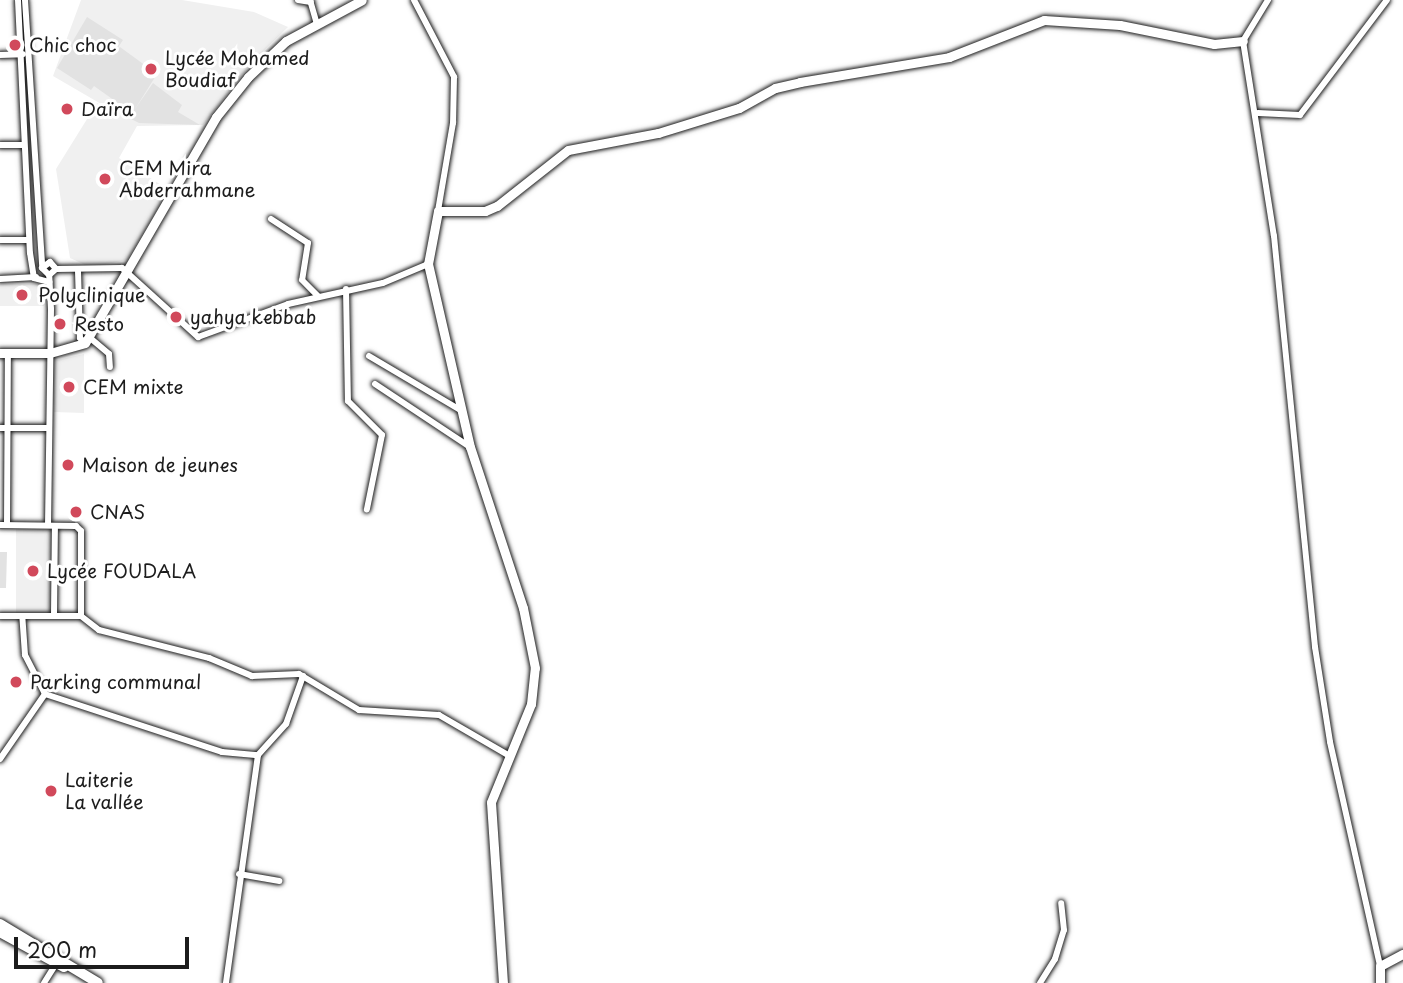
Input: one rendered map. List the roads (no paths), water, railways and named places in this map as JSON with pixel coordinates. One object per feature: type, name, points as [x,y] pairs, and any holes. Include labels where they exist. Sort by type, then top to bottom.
[{"type":"main road","points":[[0,924],[96,982]]},
{"type":"main road","points":[[0,932],[56,964],[96,982]]},
{"type":"street","points":[[18,0],[46,275],[50,353],[48,429],[54,615]]},
{"type":"street","points":[[25,0],[23,145],[34,278]]},
{"type":"street","points":[[298,0],[311,1],[317,24]]},
{"type":"street","points":[[81,616],[81,531],[52,526],[3,525],[4,353],[50,353],[87,340],[216,117],[247,77],[286,41],[362,0]]},
{"type":"street","points":[[414,0],[454,77],[453,123],[428,264],[470,447],[523,608],[535,668],[531,704],[508,755],[490,816],[503,983]]},
{"type":"street","points":[[1268,0],[1243,41],[1258,113],[1315,647],[1329,742],[1380,967],[1380,983]]},
{"type":"street","points":[[1258,113],[1300,115],[1387,0]]},
{"type":"street","points":[[438,211],[480,211],[522,189],[568,150],[658,132],[739,108],[787,85],[949,57],[1044,20],[1120,25],[1214,44],[1243,41]]},
{"type":"street","points":[[0,55],[24,54]]},
{"type":"street","points":[[0,145],[23,145]]},
{"type":"street","points":[[271,219],[309,243],[302,280],[318,296]]},
{"type":"street","points":[[0,240],[29,240]]},
{"type":"street","points":[[46,275],[50,262],[56,269]]},
{"type":"street","points":[[0,279],[34,278],[56,269],[78,271],[122,268],[198,337],[318,296],[383,283],[428,264]]},
{"type":"street","points":[[78,271],[80,338],[109,354],[110,367]]},
{"type":"street","points":[[346,289],[348,401],[382,435],[367,509]]},
{"type":"street","points":[[369,356],[463,412]]},
{"type":"street","points":[[375,384],[470,447]]},
{"type":"street","points":[[4,428],[48,429]]},
{"type":"street","points":[[0,616],[81,616],[99,630],[209,658],[251,676],[303,676],[359,710],[439,715],[508,755]]},
{"type":"street","points":[[22,616],[25,655],[45,694],[222,752],[258,755]]},
{"type":"street","points":[[226,983],[239,874],[258,755],[286,724],[303,676]]},
{"type":"street","points":[[0,759],[45,694]]},
{"type":"street","points":[[239,874],[279,881]]},
{"type":"street","points":[[1040,983],[1055,959],[1064,930],[1062,903]]},
{"type":"street","points":[[1380,967],[1403,954]]},
{"type":"street","points":[[44,983],[56,964]]},
{"type":"place","name":"Chic choc","points":[[15,45]]},
{"type":"place","name":"Lycée Mohamed Boudiaf","points":[[151,69]]},
{"type":"place","name":"Daïra","points":[[67,109]]},
{"type":"place","name":"CEM Mira Abderrahmane","points":[[105,179]]},
{"type":"place","name":"Polyclinique","points":[[22,295]]},
{"type":"place","name":"yahya kebbab","points":[[176,317]]},
{"type":"place","name":"Resto","points":[[60,324]]},
{"type":"place","name":"CEM mixte","points":[[69,387]]},
{"type":"place","name":"Maison de jeunes","points":[[68,465]]},
{"type":"place","name":"CNAS","points":[[76,512]]},
{"type":"place","name":"Lycée FOUDALA","points":[[33,571]]},
{"type":"place","name":"Parking communal","points":[[16,682]]},
{"type":"place","name":"Laiterie La vallée","points":[[51,791]]}]
